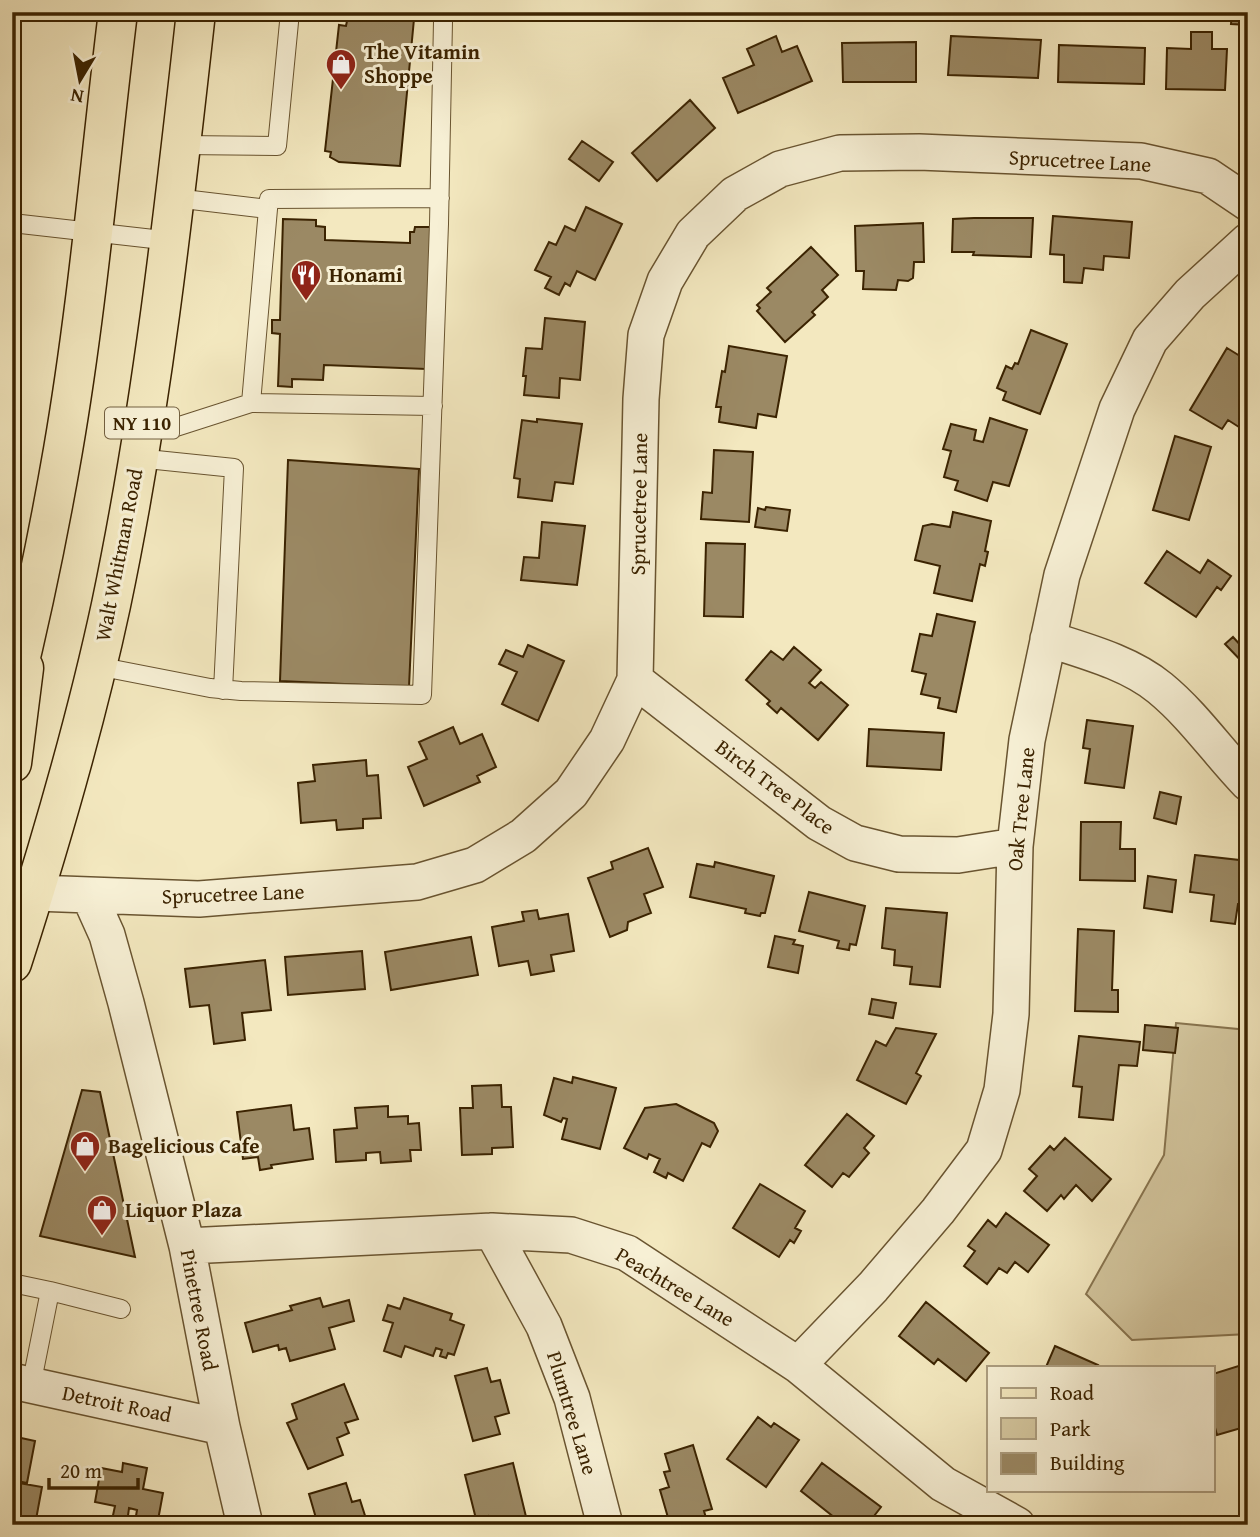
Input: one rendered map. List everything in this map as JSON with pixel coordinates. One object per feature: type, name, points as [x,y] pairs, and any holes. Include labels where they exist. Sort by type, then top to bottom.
[{"type":"main road","points":[[12,694],[64,449],[118,12]]},
{"type":"main road","name":"Walt Whitman Road","points":[[12,963],[23,889],[84,721],[111,604],[140,442],[171,241],[196,12]]},
{"type":"main road","points":[[12,764],[29,624]]},
{"type":"street","name":"Sprucetree Lane","points":[[23,889],[89,895],[199,899],[416,882],[475,865],[523,836],[571,793],[607,740],[635,680],[641,399],[646,335],[664,281],[693,234],[735,194],[780,169],[840,153],[919,152],[1141,161],[1208,176],[1248,203]]},
{"type":"street","name":"Oak Tree Lane","points":[[798,1365],[881,1278],[938,1211],[984,1150],[1002,1090],[1011,1014],[1015,846],[1027,740],[1062,575],[1117,409],[1150,340],[1190,293],[1248,241]]},
{"type":"street","points":[[1048,639],[1108,659],[1158,687],[1194,719],[1248,783]]},
{"type":"street","name":"Birch Tree Place","points":[[635,680],[818,823],[855,843],[899,855],[958,855],[1015,846]]},
{"type":"street","name":"Pinetree Road","points":[[89,895],[107,935],[126,1003],[187,1246],[222,1427],[245,1525]]},
{"type":"street","name":"Peachtree Lane","points":[[187,1246],[492,1231],[571,1235],[626,1253],[798,1365],[943,1484],[1017,1525]]},
{"type":"street","name":"Plumtree Lane","points":[[492,1231],[544,1326],[572,1398],[605,1525]]},
{"type":"street","name":"Detroit Road","points":[[22,1383],[222,1427]]},
{"type":"lane","points":[[181,145],[277,146],[290,12]]},
{"type":"lane","points":[[97,666],[232,691],[422,695],[440,198],[443,21]]},
{"type":"lane","points":[[175,198],[268,209]]},
{"type":"lane","points":[[251,403],[269,199],[440,198]]},
{"type":"lane","points":[[12,223],[171,241]]},
{"type":"lane","points":[[140,442],[170,429],[251,403],[433,406]]},
{"type":"lane","points":[[140,442],[234,468],[232,691]]},
{"type":"lane","points":[[12,1283],[121,1309]]},
{"type":"lane","points":[[22,1383],[50,1291]]},
{"type":"green space","points":[[1176,1023],[1248,1030],[1248,1334],[1132,1340],[1086,1294],[1164,1155]]},
{"type":"building","points":[[1232,12],[1248,12],[1248,25],[1231,24]]},
{"type":"building","points":[[352,14],[414,19],[400,166],[339,162],[330,157],[331,152],[325,151],[339,25],[346,26],[348,16]]},
{"type":"building","points":[[1191,32],[1212,32],[1212,49],[1227,49],[1225,90],[1166,89],[1167,48],[1191,49]]},
{"type":"building","points":[[776,36],[782,52],[797,46],[812,81],[738,113],[723,78],[754,65],[747,49]]},
{"type":"building","points":[[951,36],[1041,40],[1038,78],[948,75]]},
{"type":"building","points":[[916,42],[916,82],[843,82],[842,43]]},
{"type":"building","points":[[1059,45],[1145,48],[1144,84],[1058,82]]},
{"type":"building","points":[[690,100],[715,128],[657,181],[632,153]]},
{"type":"building","points":[[582,141],[613,162],[599,181],[569,159]]},
{"type":"building","points":[[586,207],[622,224],[595,280],[577,271],[570,286],[565,283],[559,295],[545,288],[551,277],[535,270],[549,242],[556,245],[565,226],[575,231]]},
{"type":"building","points":[[1053,216],[1132,222],[1129,258],[1104,256],[1103,270],[1084,268],[1082,283],[1064,282],[1064,255],[1050,254]]},
{"type":"building","points":[[1033,218],[1031,257],[952,252],[953,219]]},
{"type":"building","points":[[283,219],[316,220],[316,226],[325,227],[325,240],[410,243],[410,232],[414,232],[415,227],[432,227],[426,369],[324,365],[323,380],[292,379],[292,387],[278,386],[280,334],[272,333],[272,320],[280,320]]},
{"type":"building","points":[[923,223],[924,262],[914,262],[913,278],[908,281],[898,280],[896,290],[863,289],[864,271],[856,271],[855,226]]},
{"type":"building","points":[[811,247],[838,275],[822,290],[828,297],[812,312],[815,315],[785,342],[757,311],[760,308],[757,305],[771,292],[767,288]]},
{"type":"building","points":[[545,318],[585,322],[580,380],[560,378],[559,398],[524,395],[526,348],[542,349]]},
{"type":"building","points":[[1031,330],[1067,344],[1040,414],[1003,400],[1006,392],[997,388],[1006,366],[1012,369],[1015,363],[1018,364]]},
{"type":"building","points":[[729,346],[787,356],[776,417],[758,414],[756,428],[719,422],[721,407],[716,407]]},
{"type":"building","points":[[1227,348],[1248,361],[1248,393],[1244,399],[1248,401],[1248,420],[1242,429],[1228,420],[1222,429],[1190,410]]},
{"type":"building","points":[[990,418],[1027,430],[1009,486],[993,482],[987,501],[955,490],[958,481],[944,477],[951,451],[943,449],[951,424],[976,430],[974,440],[983,442]]},
{"type":"building","points":[[537,419],[582,424],[573,484],[555,482],[552,501],[518,497],[520,479],[514,478],[522,420],[537,422]]},
{"type":"building","points":[[1175,436],[1211,447],[1189,520],[1153,510]]},
{"type":"building","points":[[714,450],[753,452],[749,522],[701,519],[703,492],[712,493]]},
{"type":"building","points":[[288,460],[419,469],[409,687],[280,681]]},
{"type":"building","points":[[766,507],[790,510],[787,531],[755,527],[758,508],[765,510]]},
{"type":"building","points":[[953,512],[991,521],[985,566],[980,564],[972,601],[934,593],[940,566],[915,560],[923,526],[932,524],[950,527]]},
{"type":"building","points":[[542,522],[585,526],[577,585],[521,580],[524,557],[539,558]]},
{"type":"building","points":[[706,543],[745,544],[743,617],[704,616]]},
{"type":"building","points":[[1167,551],[1200,573],[1208,560],[1231,576],[1221,590],[1217,587],[1196,617],[1145,583]]},
{"type":"building","points":[[937,614],[975,622],[956,712],[938,708],[940,698],[921,694],[926,674],[912,671],[920,634],[932,636]]},
{"type":"building","points":[[1233,637],[1243,648],[1248,643],[1248,668],[1225,644]]},
{"type":"building","points":[[528,645],[564,661],[538,721],[502,704],[517,672],[499,664],[506,650],[523,657]]},
{"type":"building","points":[[794,647],[821,670],[809,683],[815,688],[821,682],[848,705],[818,740],[781,708],[777,713],[767,704],[770,701],[746,680],[771,651],[783,660]]},
{"type":"building","points":[[1087,720],[1133,726],[1124,788],[1085,783],[1090,749],[1083,748]]},
{"type":"building","points":[[453,727],[460,744],[482,734],[496,767],[477,776],[480,782],[424,806],[408,767],[427,759],[419,742]]},
{"type":"building","points":[[869,729],[944,733],[941,770],[867,766]]},
{"type":"building","points":[[366,760],[367,776],[378,775],[381,818],[363,819],[363,828],[337,830],[336,820],[301,823],[298,783],[315,781],[313,765]]},
{"type":"building","points":[[1160,792],[1181,797],[1176,824],[1154,818]]},
{"type":"building","points":[[1081,822],[1121,822],[1120,849],[1135,849],[1135,881],[1080,880]]},
{"type":"building","points":[[648,848],[663,887],[644,894],[651,913],[628,922],[627,930],[610,937],[588,878],[613,869],[611,862]]},
{"type":"building","points":[[1195,855],[1248,861],[1248,905],[1238,904],[1235,924],[1211,921],[1214,895],[1190,892]]},
{"type":"building","points":[[715,862],[774,876],[765,913],[760,916],[745,913],[746,909],[690,897],[697,864],[714,867]]},
{"type":"building","points":[[1148,876],[1176,880],[1172,912],[1144,908]]},
{"type":"building","points":[[809,892],[865,906],[856,945],[850,944],[849,950],[837,948],[839,941],[799,931]]},
{"type":"building","points":[[886,908],[947,913],[940,987],[910,984],[912,967],[894,965],[895,950],[882,948]]},
{"type":"building","points":[[537,910],[539,919],[568,914],[574,951],[551,955],[554,971],[531,975],[528,961],[499,966],[492,927],[524,921],[522,912]]},
{"type":"building","points":[[1078,929],[1114,931],[1112,990],[1118,990],[1118,1012],[1075,1011]]},
{"type":"building","points":[[775,936],[795,940],[793,944],[803,946],[798,973],[768,967]]},
{"type":"building","points":[[471,937],[478,975],[391,990],[385,952]]},
{"type":"building","points":[[362,951],[365,989],[288,995],[285,957]]},
{"type":"building","points":[[265,960],[271,1010],[242,1013],[245,1040],[214,1044],[209,1005],[190,1007],[185,969]]},
{"type":"building","points":[[872,999],[896,1003],[893,1018],[869,1014]]},
{"type":"building","points":[[1145,1025],[1178,1028],[1175,1053],[1143,1050]]},
{"type":"building","points":[[896,1028],[936,1034],[916,1073],[921,1076],[906,1104],[857,1080],[876,1041],[886,1046]]},
{"type":"building","points":[[1079,1036],[1140,1042],[1137,1066],[1119,1065],[1113,1120],[1079,1117],[1082,1087],[1073,1086]]},
{"type":"building","points":[[573,1077],[616,1088],[600,1149],[562,1139],[567,1119],[563,1118],[561,1122],[544,1115],[554,1078],[572,1083]]},
{"type":"building","points":[[501,1085],[502,1107],[511,1107],[513,1147],[492,1148],[492,1154],[462,1155],[460,1108],[473,1108],[472,1086]]},
{"type":"building","points":[[82,1090],[100,1092],[135,1257],[40,1236]]},
{"type":"building","points":[[676,1104],[714,1123],[718,1131],[710,1147],[702,1143],[683,1181],[668,1173],[666,1178],[654,1172],[660,1159],[649,1154],[647,1159],[624,1148],[645,1108]]},
{"type":"building","points":[[291,1105],[294,1130],[309,1128],[313,1159],[271,1165],[272,1168],[260,1170],[258,1157],[243,1159],[237,1112]]},
{"type":"building","points":[[388,1106],[388,1117],[408,1116],[408,1124],[419,1123],[421,1150],[410,1150],[411,1161],[381,1163],[380,1152],[366,1153],[366,1160],[336,1162],[334,1130],[357,1128],[355,1108]]},
{"type":"building","points":[[847,1114],[874,1136],[864,1148],[869,1153],[849,1177],[843,1173],[832,1187],[805,1165]]},
{"type":"building","points":[[1065,1138],[1111,1179],[1092,1201],[1076,1185],[1064,1199],[1061,1195],[1047,1211],[1024,1191],[1037,1176],[1029,1169],[1050,1146],[1054,1150]]},
{"type":"building","points":[[760,1184],[805,1211],[795,1228],[801,1231],[794,1243],[790,1240],[779,1257],[733,1228]]},
{"type":"building","points":[[1006,1213],[1049,1245],[1028,1272],[1015,1262],[1007,1273],[999,1268],[987,1284],[964,1266],[975,1251],[968,1246],[988,1220],[996,1227]]},
{"type":"building","points":[[320,1298],[323,1307],[349,1300],[354,1321],[329,1328],[335,1349],[290,1361],[286,1348],[279,1350],[278,1345],[253,1352],[245,1323],[292,1310],[290,1306]]},
{"type":"building","points":[[404,1298],[452,1314],[450,1320],[464,1325],[454,1355],[448,1353],[446,1358],[440,1356],[442,1350],[436,1348],[433,1356],[405,1346],[401,1357],[384,1351],[393,1323],[383,1320],[388,1305],[400,1309]]},
{"type":"building","points":[[926,1302],[989,1353],[966,1381],[938,1359],[934,1364],[899,1336]]},
{"type":"building","points":[[1055,1346],[1098,1365],[1098,1366],[1046,1366]]},
{"type":"building","points":[[1248,1363],[1248,1426],[1217,1435],[1214,1424],[1214,1374]]},
{"type":"building","points":[[487,1368],[491,1382],[500,1380],[509,1413],[495,1417],[500,1434],[473,1441],[455,1376]]},
{"type":"building","points":[[344,1384],[358,1419],[345,1423],[349,1433],[337,1438],[343,1455],[308,1469],[287,1423],[297,1419],[292,1404]]},
{"type":"building","points":[[758,1417],[771,1427],[774,1423],[799,1440],[766,1487],[727,1459]]},
{"type":"building","points":[[12,1436],[35,1441],[27,1483],[12,1480]]},
{"type":"building","points":[[693,1445],[712,1509],[704,1511],[708,1525],[674,1525],[673,1520],[669,1521],[660,1490],[669,1487],[664,1472],[670,1471],[665,1454]]},
{"type":"building","points":[[123,1463],[147,1468],[143,1489],[163,1493],[158,1520],[136,1516],[137,1510],[129,1508],[127,1523],[112,1520],[115,1506],[95,1502],[101,1468],[122,1472]]},
{"type":"building","points":[[513,1463],[528,1525],[490,1525],[488,1516],[476,1519],[465,1475]]},
{"type":"building","points":[[822,1463],[881,1507],[867,1525],[844,1525],[801,1491]]},
{"type":"building","points":[[19,1483],[42,1487],[35,1525],[12,1525],[12,1498],[16,1499]]},
{"type":"building","points":[[346,1483],[352,1502],[360,1500],[368,1525],[318,1525],[309,1494]]},
{"type":"place","name":"The Vitamin Shoppe","points":[[341,91]]},
{"type":"place","name":"Honami","points":[[306,302]]},
{"type":"place","name":"Bagelicious Cafe","points":[[85,1173]]},
{"type":"place","name":"Liquor Plaza","points":[[102,1237]]}]
